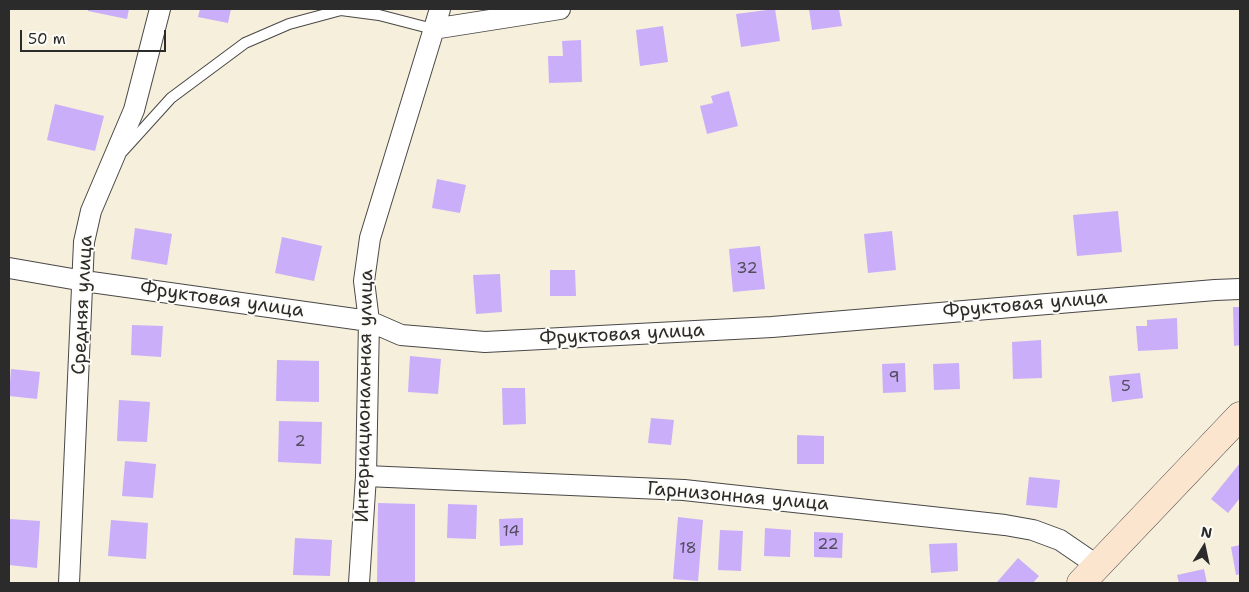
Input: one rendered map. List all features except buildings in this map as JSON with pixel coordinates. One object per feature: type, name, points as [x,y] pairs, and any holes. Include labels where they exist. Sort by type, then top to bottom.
[{"type":"main road","points":[[1089,575],[1240,416]]},
{"type":"street","name":"Средняя улица","points":[[70,583],[84,281],[84,242],[91,211],[134,110],[160,9]]},
{"type":"street","name":"Интернациональная улица","points":[[358,583],[366,476],[369,321],[364,281],[370,238],[440,9]]},
{"type":"street","points":[[433,29],[560,9]]},
{"type":"street","name":"Фруктовая улица","points":[[9,268],[84,281],[369,321],[401,335],[485,342],[772,327],[1240,289]]},
{"type":"street","name":"Гарнизонная улица","points":[[366,476],[684,490],[1005,525],[1033,530],[1060,540],[1089,575]]},
{"type":"lane","points":[[109,166],[171,98],[245,43],[289,24],[340,10],[379,15],[433,29]]}]
